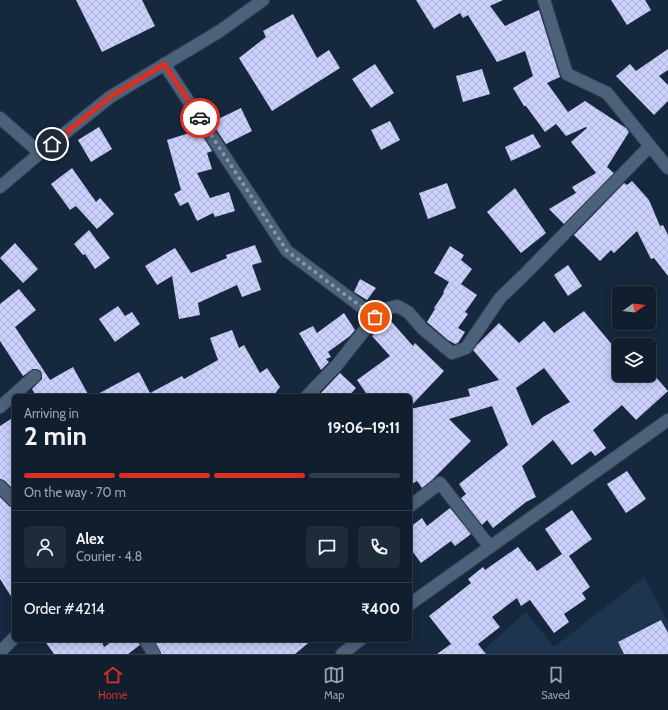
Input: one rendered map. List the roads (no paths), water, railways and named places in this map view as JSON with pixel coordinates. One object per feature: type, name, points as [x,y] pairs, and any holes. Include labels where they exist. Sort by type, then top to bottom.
[{"type":"street","points":[[0,187],[110,97],[220,31],[263,0]]},
{"type":"street","points":[[544,0],[567,74],[607,93],[668,168]]},
{"type":"street","points":[[164,64],[287,251],[375,317]]},
{"type":"street","points":[[0,118],[40,153]]},
{"type":"street","points":[[310,394],[337,365],[381,310],[397,306],[408,312],[423,330],[452,353],[466,348],[500,298],[526,274],[650,146]]},
{"type":"street","points":[[15,394],[35,376]]},
{"type":"street","points":[[0,407],[12,396]]},
{"type":"street","points":[[412,603],[668,420]]},
{"type":"street","points":[[412,504],[440,483],[490,547]]},
{"type":"street","points":[[0,486],[12,499]]},
{"type":"street","points":[[0,652],[12,640]]},
{"type":"street","points":[[146,642],[154,654]]},
{"type":"street","points":[[342,654],[357,642]]}]
